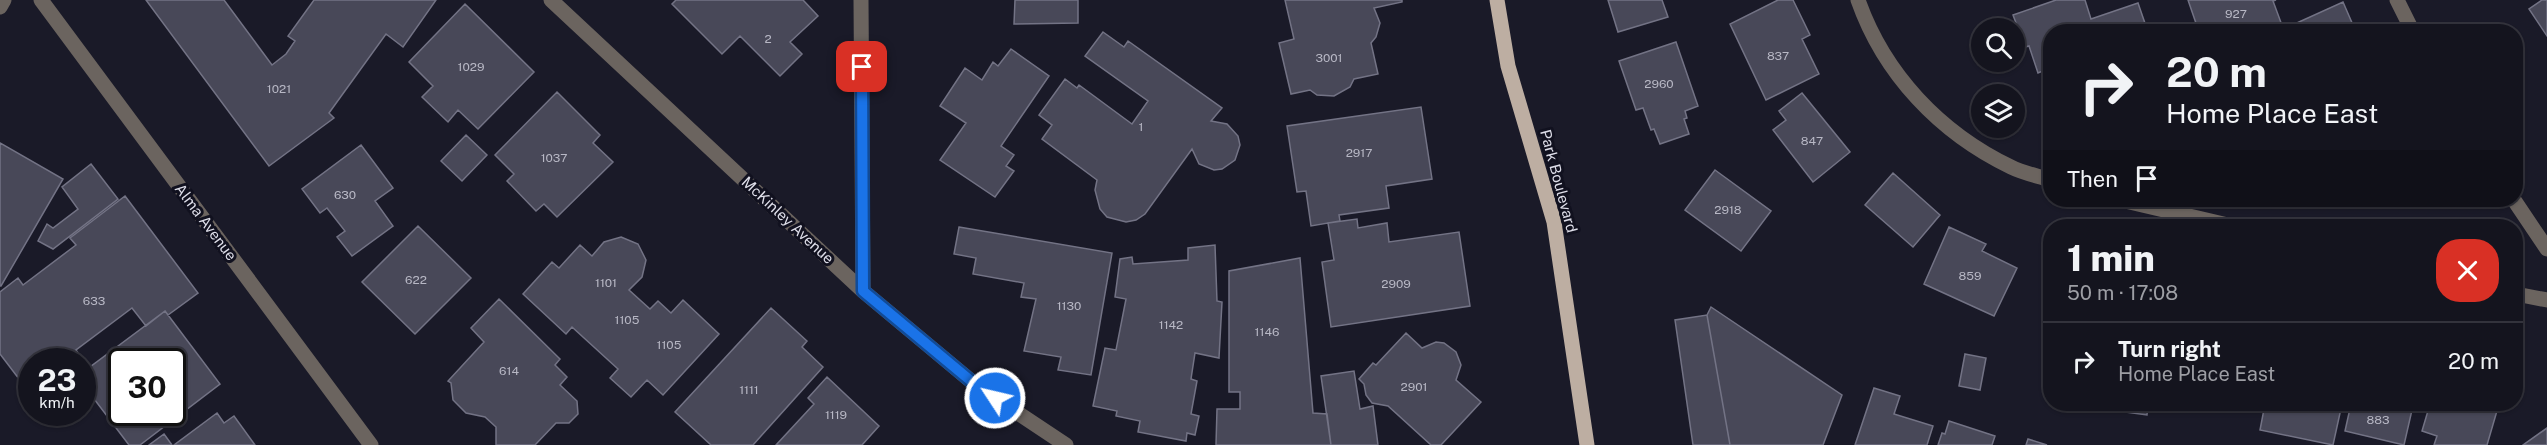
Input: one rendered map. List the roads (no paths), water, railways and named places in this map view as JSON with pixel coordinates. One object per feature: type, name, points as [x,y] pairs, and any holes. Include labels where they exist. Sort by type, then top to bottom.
[{"type":"main road","name":"Park Boulevard","points":[[1497,0],[1508,66],[1554,222],[1587,445]]},
{"type":"street","points":[[0,7],[4,0]]},
{"type":"street","name":"Alma Avenue","points":[[41,0],[371,445]]},
{"type":"street","name":"McKinley Avenue","points":[[551,0],[863,291],[977,386],[1066,445]]},
{"type":"street","points":[[861,0],[863,291]]},
{"type":"street","points":[[1858,0],[1864,18],[1903,84],[1953,133],[2012,167],[2043,178]]},
{"type":"street","points":[[2397,0],[2409,24]]},
{"type":"street","points":[[2151,207],[2202,219]]},
{"type":"street","points":[[2519,207],[2547,249]]},
{"type":"street","points":[[2523,295],[2547,300]]}]
